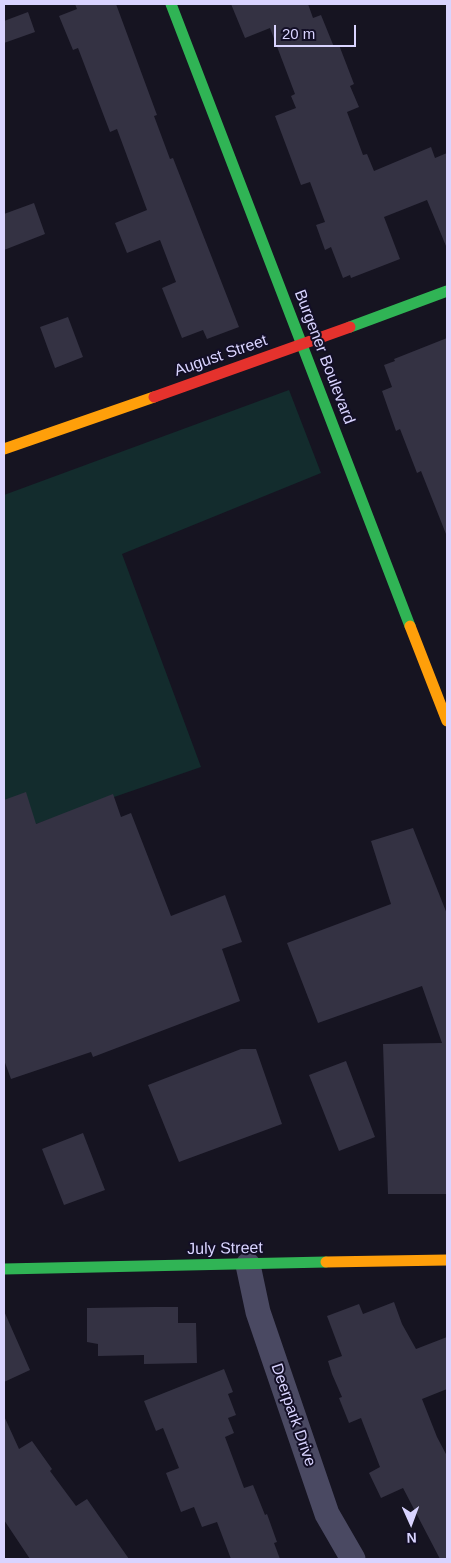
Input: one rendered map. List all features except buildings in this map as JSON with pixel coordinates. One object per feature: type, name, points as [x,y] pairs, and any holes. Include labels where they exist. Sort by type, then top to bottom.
[{"type":"street","name":"Burgener Boulevard","points":[[171,4],[447,721]]},
{"type":"street","name":"August Street","points":[[4,449],[302,345],[447,291]]},
{"type":"street","name":"July Street","points":[[4,1269],[447,1260]]},
{"type":"street","name":"Deerpark Drive","points":[[248,1265],[258,1312],[328,1514],[353,1559]]},
{"type":"green space","points":[[289,390],[321,473],[122,554],[201,767],[4,835],[4,495]]},
{"type":"traffic: fast","points":[[171,4],[410,626]]},
{"type":"traffic: fast","points":[[350,327],[447,291]]},
{"type":"traffic: fast","points":[[4,1269],[326,1262]]},
{"type":"traffic: slow","points":[[4,449],[154,397]]},
{"type":"traffic: slow","points":[[410,626],[447,721]]},
{"type":"traffic: slow","points":[[326,1262],[447,1260]]},
{"type":"traffic: jam","points":[[154,397],[350,327]]}]
